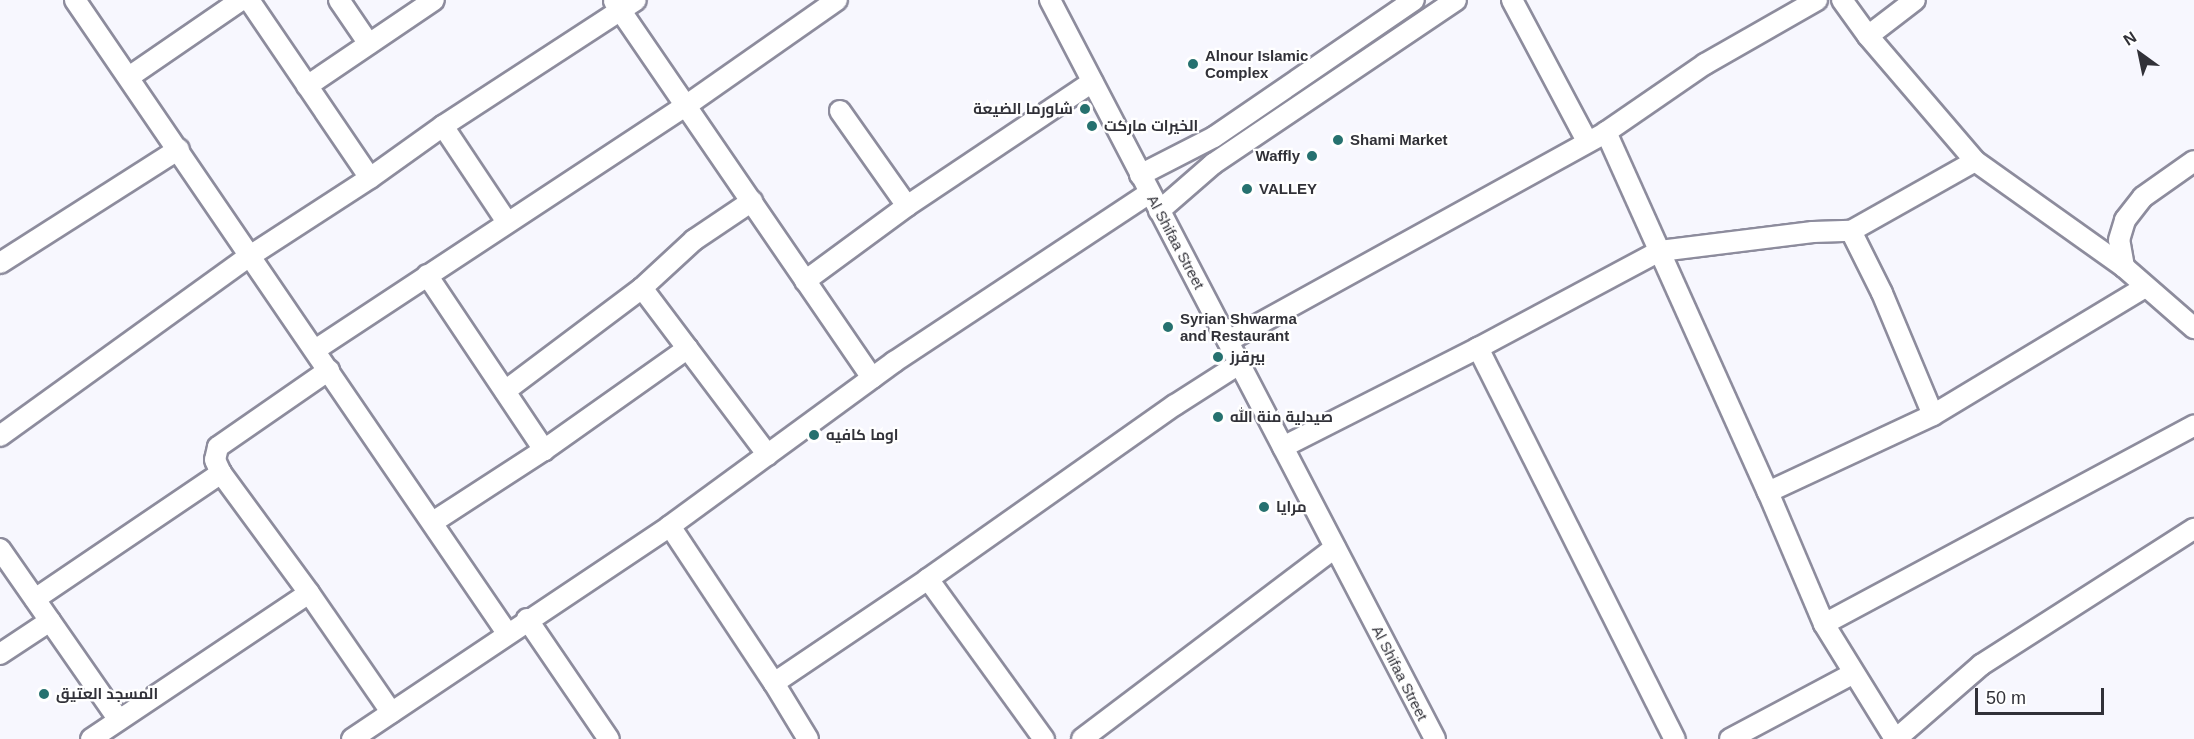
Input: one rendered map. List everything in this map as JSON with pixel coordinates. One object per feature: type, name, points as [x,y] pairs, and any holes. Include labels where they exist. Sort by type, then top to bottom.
[{"type":"street","points":[[75,0],[179,149],[507,633]]},
{"type":"street","points":[[129,77],[241,0]]},
{"type":"street","points":[[249,0],[370,178]]},
{"type":"street","points":[[339,0],[369,44]]},
{"type":"street","points":[[307,86],[434,0]]},
{"type":"street","points":[[315,350],[687,105],[836,0]]},
{"type":"street","name":"Al Shifaa Street","points":[[1050,0],[1434,739]]},
{"type":"street","points":[[1140,175],[1214,137],[1414,0]]},
{"type":"street","points":[[1159,211],[1213,164],[1456,0]]},
{"type":"street","points":[[1512,0],[1587,141]]},
{"type":"street","points":[[1228,341],[1606,132],[1705,64],[1817,0]]},
{"type":"street","points":[[1842,0],[1868,36],[1975,161],[2124,267],[2194,328]]},
{"type":"street","points":[[1868,36],[1915,0]]},
{"type":"street","points":[[0,436],[250,256],[370,178],[623,4],[687,105],[872,378]]},
{"type":"street","points":[[805,281],[907,206],[1092,82]]},
{"type":"street","points":[[840,111],[907,206]]},
{"type":"street","points":[[443,126],[507,222]]},
{"type":"street","points":[[1606,132],[1768,492],[1824,624],[1895,739],[1981,665],[2194,529]]},
{"type":"street","points":[[0,263],[179,149]]},
{"type":"street","points":[[1283,447],[1478,348],[1659,251],[1814,232],[1851,231],[1975,161]]},
{"type":"street","points":[[2124,267],[2119,240],[2125,220],[2143,197],[2194,161]]},
{"type":"street","points":[[352,739],[507,633],[670,526],[872,378],[1149,193]]},
{"type":"street","points":[[505,392],[642,288],[694,240],[752,201]]},
{"type":"street","points":[[1851,231],[1882,293],[1933,415]]},
{"type":"street","points":[[427,275],[544,450]]},
{"type":"street","points":[[1768,492],[1933,415],[2145,287]]},
{"type":"street","points":[[642,288],[768,455]]},
{"type":"street","points":[[433,522],[544,450],[688,348]]},
{"type":"street","points":[[1478,348],[1675,739]]},
{"type":"street","points":[[774,683],[928,579],[1175,405],[1239,364]]},
{"type":"street","points":[[329,370],[219,447],[216,460],[222,472],[391,712]]},
{"type":"street","points":[[1824,624],[2194,426]]},
{"type":"street","points":[[35,599],[222,472]]},
{"type":"street","points":[[670,526],[774,683],[808,739]]},
{"type":"street","points":[[1082,739],[1335,548]]},
{"type":"street","points":[[0,549],[119,720]]},
{"type":"street","points":[[928,579],[1044,739]]},
{"type":"street","points":[[91,739],[309,593]]},
{"type":"street","points":[[527,620],[609,739]]},
{"type":"street","points":[[0,654],[50,621]]},
{"type":"street","points":[[1730,739],[1854,673]]},
{"type":"place","name":"Alnour Islamic Complex","points":[[1193,64]]},
{"type":"place","name":"شاورما الضيعة","points":[[1085,109]]},
{"type":"place","name":"الخيرات ماركت","points":[[1092,126]]},
{"type":"place","name":"Shami Market","points":[[1338,140]]},
{"type":"place","name":"Waffly","points":[[1312,156]]},
{"type":"place","name":"VALLEY","points":[[1247,189]]},
{"type":"place","name":"Syrian Shwarma and Restaurant","points":[[1168,327]]},
{"type":"place","name":"بيرقرز","points":[[1218,357]]},
{"type":"place","name":"صيدلية منة الله","points":[[1218,417]]},
{"type":"place","name":"اوما كافيه","points":[[814,435]]},
{"type":"place","name":"مرايا","points":[[1264,507]]},
{"type":"place","name":"المسجد العتيق","points":[[44,694]]}]
